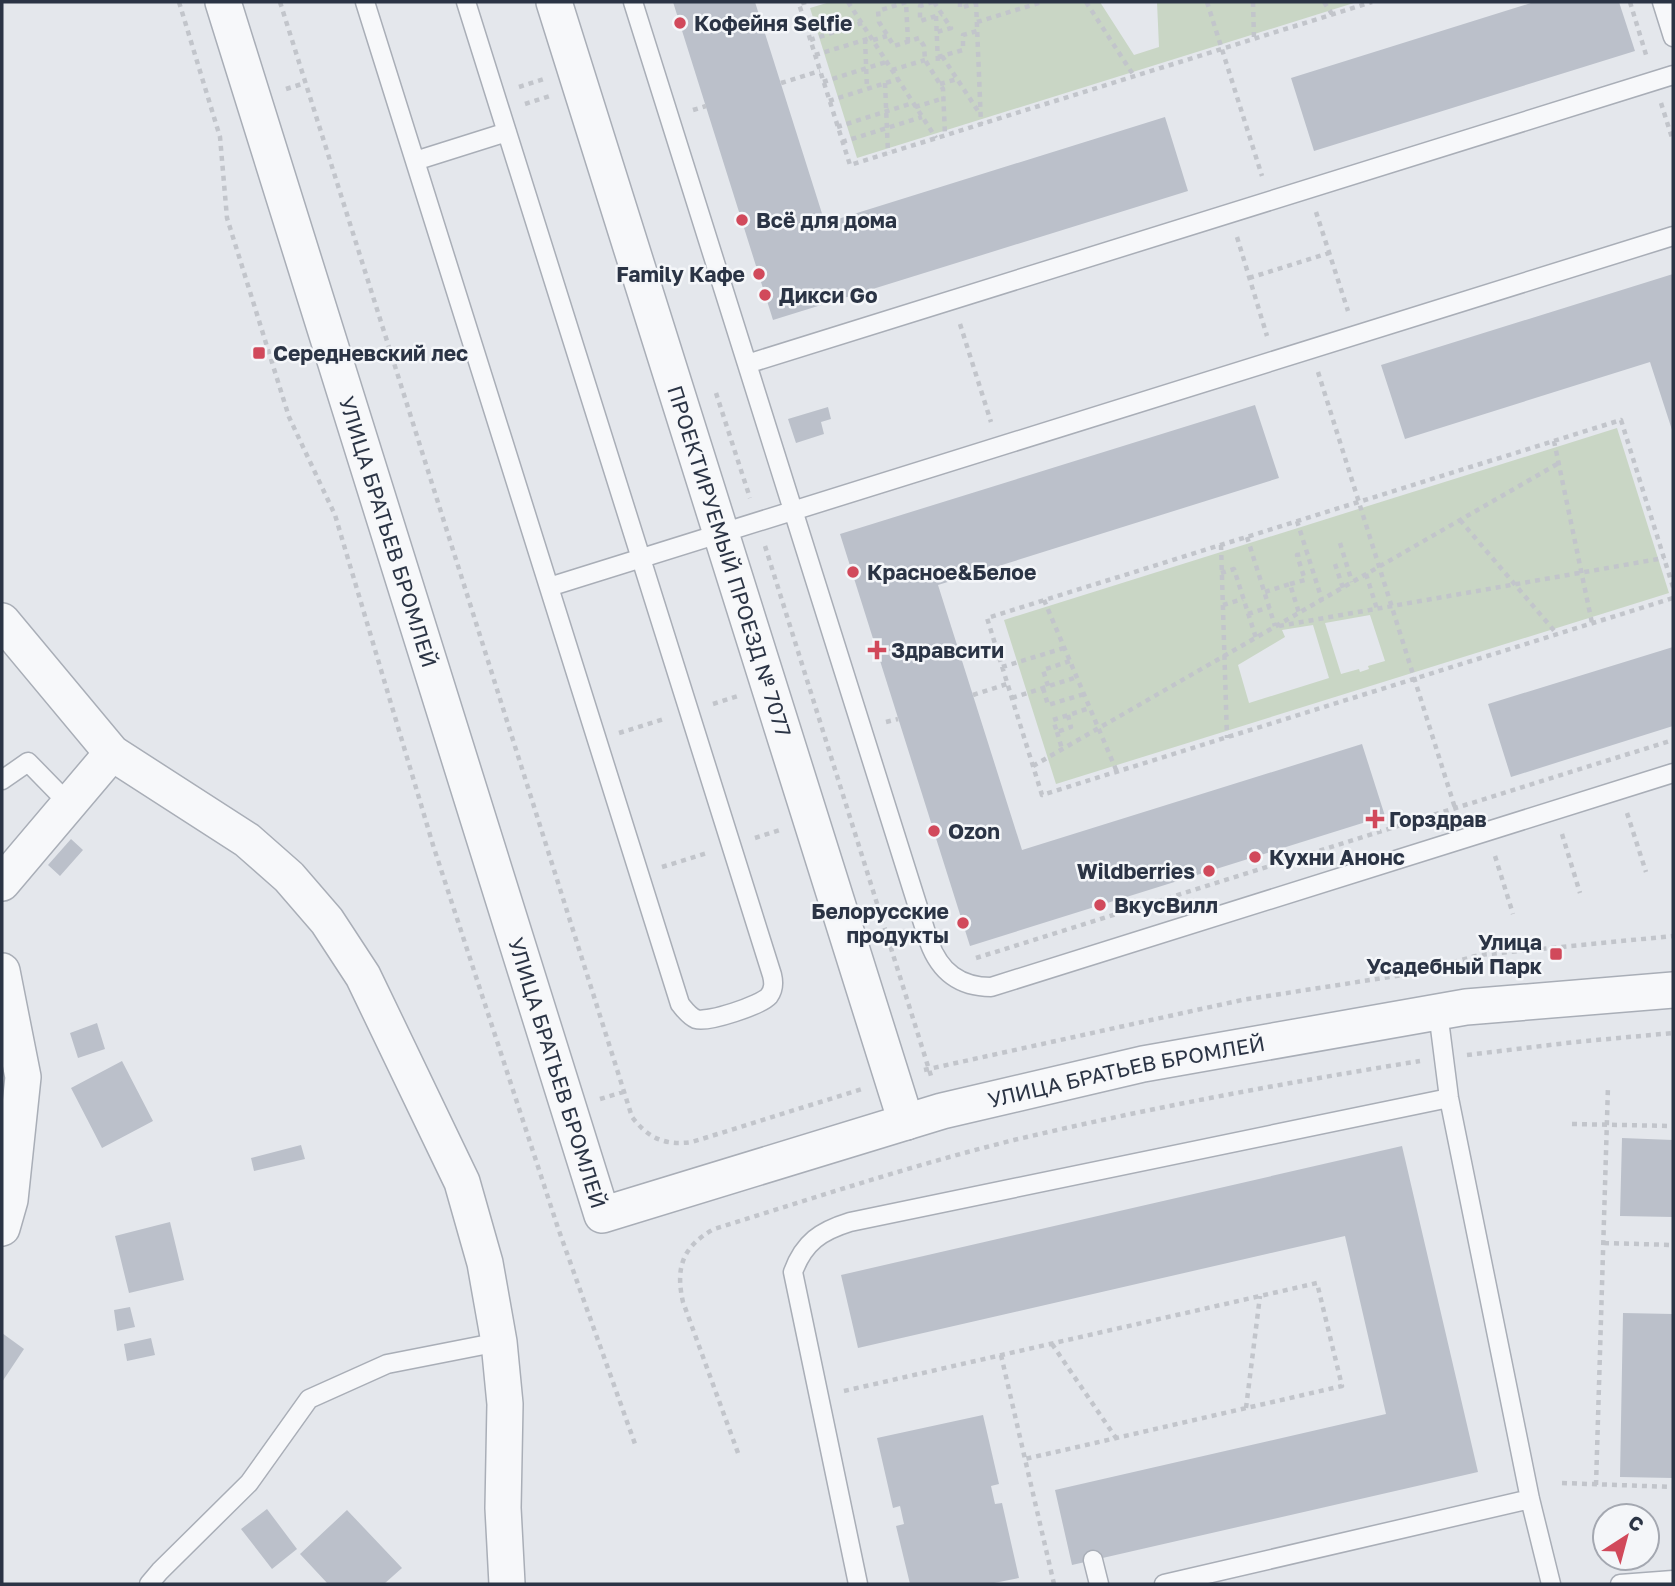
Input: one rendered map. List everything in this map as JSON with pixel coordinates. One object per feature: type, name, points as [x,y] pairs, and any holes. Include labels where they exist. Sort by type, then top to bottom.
[{"type":"street","name":"УЛИЦА БРАТЬЕВ БРОМЛЕЙ","points":[[223,2],[602,1215],[942,1111],[1143,1064],[1438,1012],[1548,999],[1673,990]]},
{"type":"street","name":"ПРОЕКТИРУЕМЫЙ ПРОЕЗД № 7077","points":[[554,2],[906,1122]]},
{"type":"street","points":[[2,621],[112,753],[247,840],[289,877],[327,921],[363,976],[462,1182],[485,1263],[499,1342],[505,1404],[503,1508],[507,1584]]},
{"type":"street","points":[[2,883],[112,753]]},
{"type":"street","points":[[2,971],[23,1077],[10,1200],[2,1228]]},
{"type":"lane","points":[[365,2],[680,1004],[689,1015],[704,1020],[760,1003],[772,991],[772,975],[507,132],[508,109],[466,2]]},
{"type":"lane","points":[[633,2],[934,956],[952,977],[977,987],[991,987],[1673,774]]},
{"type":"lane","points":[[1662,2],[1673,37]]},
{"type":"lane","points":[[747,364],[1673,75]]},
{"type":"lane","points":[[415,161],[507,132]]},
{"type":"lane","points":[[549,587],[1673,236]]},
{"type":"lane","points":[[2,780],[28,762],[69,804]]},
{"type":"lane","points":[[1438,1012],[1449,1098],[1530,1499],[1551,1584]]},
{"type":"lane","points":[[858,1584],[793,1272],[810,1242],[828,1228],[850,1222],[1449,1098]]},
{"type":"lane","points":[[149,1584],[249,1483],[309,1399],[387,1364],[499,1342]]},
{"type":"lane","points":[[1164,1584],[1530,1499]]},
{"type":"lane","points":[[1093,1560],[1099,1584]]},
{"type":"lane","points":[[1620,1584],[1673,1580]]},
{"type":"path","points":[[179,2],[220,138],[227,218],[289,417],[335,516],[437,858],[558,1228],[635,1444]]},
{"type":"path","points":[[279,2],[632,1117],[651,1136],[664,1142],[692,1142],[929,1068],[1242,1000],[1415,973],[1479,955],[1673,936]]},
{"type":"path","points":[[806,2],[799,4],[850,165],[1361,3],[1373,2]]},
{"type":"path","points":[[848,2],[936,138]]},
{"type":"path","points":[[908,42],[906,2],[878,10],[879,22],[894,46],[908,42],[919,38],[924,46],[925,60],[943,89],[945,135]]},
{"type":"path","points":[[937,32],[951,28],[939,15],[933,2],[920,6],[920,21],[939,15]]},
{"type":"path","points":[[960,2],[960,8],[976,3],[981,124]]},
{"type":"path","points":[[977,22],[1042,2]]},
{"type":"path","points":[[1086,2],[1134,76]]},
{"type":"path","points":[[1207,2],[1260,168]]},
{"type":"path","points":[[1253,2],[1254,39]]},
{"type":"path","points":[[1324,2],[1332,14]]},
{"type":"path","points":[[939,15],[937,32],[941,60],[981,115]]},
{"type":"path","points":[[810,40],[862,23]]},
{"type":"path","points":[[929,66],[963,50],[963,35],[978,31]]},
{"type":"path","points":[[815,55],[887,36]]},
{"type":"path","points":[[867,89],[866,68],[870,39]]},
{"type":"path","points":[[892,70],[925,60]]},
{"type":"path","points":[[824,82],[886,62]]},
{"type":"path","points":[[780,83],[820,71]]},
{"type":"path","points":[[551,77],[509,90],[508,109],[557,94]]},
{"type":"path","points":[[830,101],[898,79]]},
{"type":"path","points":[[940,84],[957,79]]},
{"type":"path","points":[[885,83],[888,153]]},
{"type":"path","points":[[968,95],[979,92]]},
{"type":"path","points":[[837,127],[886,111],[944,98]]},
{"type":"path","points":[[842,142],[922,117]]},
{"type":"path","points":[[1309,188],[1355,335]]},
{"type":"path","points":[[1229,214],[1275,360]]},
{"type":"path","points":[[1249,278],[1329,253]]},
{"type":"path","points":[[952,300],[999,447]]},
{"type":"path","points":[[1322,384],[1451,796]]},
{"type":"path","points":[[1673,587],[1621,420],[987,618],[1042,795],[1673,598]]},
{"type":"path","points":[[1554,441],[1592,623]]},
{"type":"path","points":[[1033,766],[1559,463]]},
{"type":"path","points":[[1460,520],[1557,634]]},
{"type":"path","points":[[1297,521],[1322,600]]},
{"type":"path","points":[[1247,537],[1275,627]]},
{"type":"path","points":[[1340,543],[1352,582]]},
{"type":"path","points":[[1221,545],[1227,737]]},
{"type":"path","points":[[1265,592],[1305,580],[1297,555],[1307,553]]},
{"type":"path","points":[[1275,627],[1664,558]]},
{"type":"path","points":[[1666,564],[1673,562]]},
{"type":"path","points":[[1335,564],[1343,588]]},
{"type":"path","points":[[1222,573],[1234,569],[1256,638]]},
{"type":"path","points":[[1366,574],[1377,609]]},
{"type":"path","points":[[1290,584],[1299,613]]},
{"type":"path","points":[[1223,605],[1243,599]]},
{"type":"path","points":[[1044,600],[1117,772]]},
{"type":"path","points":[[1248,614],[1270,607]]},
{"type":"path","points":[[1002,667],[1064,648]]},
{"type":"path","points":[[1070,661],[1043,670],[1048,705],[1084,694]]},
{"type":"path","points":[[1012,698],[1076,677]]},
{"type":"path","points":[[973,695],[1007,684]]},
{"type":"path","points":[[1062,749],[1053,720],[1090,708]]},
{"type":"path","points":[[884,709],[892,734]]},
{"type":"path","points":[[1057,732],[1071,727],[1068,715]]},
{"type":"path","points":[[964,962],[1673,740]]},
{"type":"path","points":[[1620,790],[1646,872]]},
{"type":"path","points":[[1554,811],[1580,893]]},
{"type":"path","points":[[1487,832],[1513,914]]},
{"type":"path","points":[[737,1453],[682,1302],[679,1286],[685,1255],[702,1235],[714,1228],[1012,1141],[1246,1090],[1444,1058],[1575,1041],[1673,1033]]},
{"type":"path","points":[[1596,1485],[1608,1086]]},
{"type":"path","points":[[1572,1124],[1673,1126]]},
{"type":"path","points":[[1604,1243],[1673,1245]]},
{"type":"path","points":[[819,1397],[1317,1283],[1342,1386],[1025,1459]]},
{"type":"path","points":[[1246,1408],[1260,1296]]},
{"type":"path","points":[[1052,1344],[1116,1438]]},
{"type":"path","points":[[1001,1355],[1054,1584]]},
{"type":"path","points":[[1562,1483],[1673,1487]]},
{"type":"green space","points":[[830,2],[1100,2],[1134,55],[1159,47],[1157,2],[1357,2],[857,158],[810,8]]},
{"type":"green space","points":[[1617,428],[1669,593],[1056,784],[1004,620]],"holes":[[[1370,615],[1385,661],[1368,666],[1369,669],[1360,672],[1359,669],[1341,674],[1325,623]],[[1313,625],[1329,678],[1249,703],[1238,665],[1285,637],[1282,630]]]},
{"type":"building","points":[[673,2],[755,2],[825,223],[1165,117],[1188,191],[773,320]]},
{"type":"building","points":[[1534,2],[1619,2],[1635,51],[1314,151],[1291,78]]},
{"type":"building","points":[[1673,274],[1673,433],[1650,362],[1405,439],[1381,365]]},
{"type":"building","points":[[1255,405],[1279,478],[938,585],[1022,850],[1362,744],[1385,816],[970,946],[840,534]]},
{"type":"building","points":[[828,407],[831,419],[821,422],[824,434],[796,443],[788,419]]},
{"type":"building","points":[[1673,647],[1673,726],[1511,777],[1488,704]]},
{"type":"building","points":[[71,839],[83,850],[60,876],[48,865]]},
{"type":"building","points":[[97,1023],[105,1049],[78,1058],[70,1033]]},
{"type":"building","points":[[122,1061],[153,1121],[102,1148],[71,1088]]},
{"type":"building","points":[[1622,1138],[1673,1140],[1673,1217],[1620,1216]]},
{"type":"building","points":[[301,1145],[305,1159],[254,1171],[251,1158]]},
{"type":"building","points":[[1402,1146],[1478,1472],[1072,1565],[1055,1490],[1386,1414],[1345,1236],[858,1348],[841,1275]]},
{"type":"building","points":[[170,1222],[184,1280],[129,1293],[115,1236]]},
{"type":"building","points":[[130,1307],[135,1327],[117,1331],[114,1310]]},
{"type":"building","points":[[1623,1313],[1673,1314],[1673,1478],[1620,1477]]},
{"type":"building","points":[[2,1333],[24,1349],[2,1382]]},
{"type":"building","points":[[151,1338],[155,1355],[127,1361],[124,1344]]},
{"type":"building","points":[[983,1415],[999,1484],[991,1486],[995,1504],[1002,1503],[1019,1578],[989,1584],[910,1584],[896,1526],[904,1524],[900,1506],[893,1508],[877,1438]]},
{"type":"building","points":[[267,1509],[297,1549],[272,1569],[241,1529]]},
{"type":"building","points":[[347,1510],[402,1568],[384,1584],[328,1584],[300,1554]]},
{"type":"place","name":"Кофейня Selfie","points":[[680,23]]},
{"type":"place","name":"Всё для дома","points":[[742,220]]},
{"type":"place","name":"Family Кафе","points":[[759,274]]},
{"type":"place","name":"Дикси Go","points":[[765,295]]},
{"type":"place","name":"Середневский лес","points":[[259,353]]},
{"type":"place","name":"Красное&Белое","points":[[853,572]]},
{"type":"place","name":"Здравсити","points":[[877,650]]},
{"type":"place","name":"Горздрав","points":[[1375,819]]},
{"type":"place","name":"Ozon","points":[[934,831]]},
{"type":"place","name":"Кухни Анонс","points":[[1255,857]]},
{"type":"place","name":"Wildberries","points":[[1209,871]]},
{"type":"place","name":"ВкусВилл","points":[[1100,905]]},
{"type":"place","name":"Белорусские продукты","points":[[963,923]]},
{"type":"place","name":"Улица Усадебный Парк","points":[[1556,954]]}]
